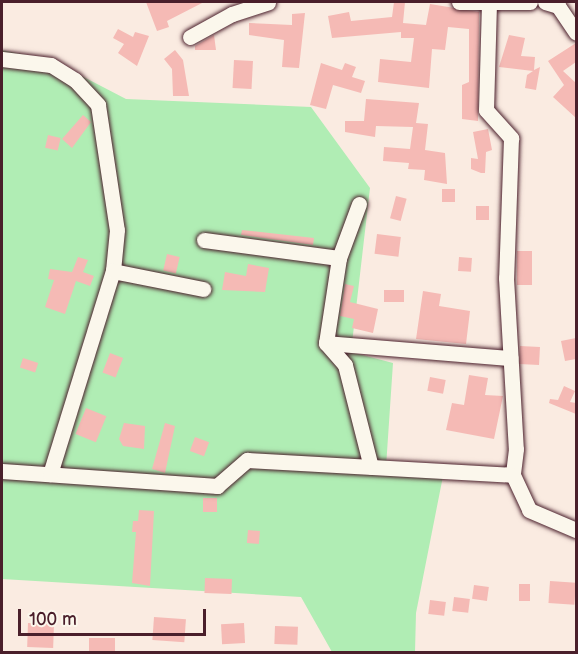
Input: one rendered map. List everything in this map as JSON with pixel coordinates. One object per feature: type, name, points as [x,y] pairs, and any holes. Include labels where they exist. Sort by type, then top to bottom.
[{"type":"street","points":[[190,37],[232,14],[268,2]]},
{"type":"street","points":[[459,2],[530,2]]},
{"type":"street","points":[[545,2],[558,6],[576,33]]},
{"type":"street","points":[[489,3],[486,110],[511,138],[506,278],[516,449],[513,475],[529,510],[576,530]]},
{"type":"street","points":[[2,59],[51,65],[75,80],[98,105],[117,230],[113,271],[50,474]]},
{"type":"street","points":[[359,204],[339,258],[326,343],[345,365],[371,467]]},
{"type":"street","points":[[204,240],[339,258]]},
{"type":"street","points":[[113,271],[203,289]]},
{"type":"street","points":[[326,343],[510,358]]},
{"type":"street","points":[[2,471],[217,486],[247,460],[513,475]]},
{"type":"green space","points":[[2,50],[51,60],[126,99],[311,107],[370,188],[351,352],[393,363],[386,467],[444,471],[416,613],[415,652],[332,652],[301,597],[2,579]]},
{"type":"building","points":[[146,2],[204,2],[167,21],[169,27],[157,31]]},
{"type":"building","points":[[394,2],[405,2],[403,23],[426,25],[430,4],[479,12],[478,121],[462,119],[462,85],[469,82],[469,29],[448,27],[445,50],[432,49],[429,88],[378,82],[380,59],[411,62],[414,38],[401,38],[401,32],[332,38],[328,16],[349,12],[351,21],[392,17]]},
{"type":"building","points":[[305,13],[299,68],[282,67],[284,40],[249,35],[249,23],[292,25],[292,14]]},
{"type":"building","points":[[118,29],[133,37],[135,32],[149,36],[137,66],[118,53],[124,44],[113,38]]},
{"type":"building","points":[[214,35],[216,50],[195,50],[195,46]]},
{"type":"building","points":[[509,35],[525,38],[521,56],[535,57],[534,70],[540,67],[536,90],[525,88],[527,75],[533,71],[499,67]]},
{"type":"building","points":[[576,43],[576,62],[563,71],[576,83],[576,118],[553,97],[564,85],[548,61]]},
{"type":"building","points":[[175,50],[183,60],[189,96],[173,96],[172,69],[164,59]]},
{"type":"building","points":[[234,60],[253,61],[252,89],[233,88]]},
{"type":"building","points":[[321,63],[342,70],[345,63],[356,67],[352,77],[365,81],[361,93],[333,85],[326,109],[310,105]]},
{"type":"building","points":[[366,99],[419,103],[416,123],[428,124],[425,150],[445,153],[447,184],[424,180],[425,170],[408,169],[409,163],[383,161],[384,147],[410,149],[413,127],[376,126],[375,137],[345,132],[345,121],[364,121]]},
{"type":"building","points":[[83,115],[91,122],[72,148],[62,139]]},
{"type":"building","points":[[488,129],[492,150],[486,152],[485,173],[481,173],[471,169],[471,158],[478,159],[473,132]]},
{"type":"building","points":[[48,135],[61,138],[58,151],[45,148]]},
{"type":"building","points":[[442,189],[455,189],[455,202],[442,202]]},
{"type":"building","points":[[396,196],[407,199],[401,221],[390,218]]},
{"type":"building","points":[[476,206],[489,206],[489,220],[476,220]]},
{"type":"building","points":[[242,230],[314,238],[313,245],[241,235]]},
{"type":"building","points":[[377,234],[401,237],[398,257],[375,254]]},
{"type":"building","points":[[517,251],[532,251],[532,285],[517,285]]},
{"type":"building","points":[[167,254],[180,257],[176,273],[163,271]]},
{"type":"building","points":[[78,257],[88,260],[83,272],[94,276],[90,286],[76,281],[65,314],[45,307],[54,280],[48,279],[50,269],[72,272]]},
{"type":"building","points":[[459,257],[472,258],[471,272],[458,271]]},
{"type":"building","points":[[248,264],[269,268],[265,292],[222,290],[225,272],[246,276]]},
{"type":"building","points":[[345,284],[354,286],[350,302],[378,309],[373,333],[352,328],[354,319],[340,316]]},
{"type":"building","points":[[384,290],[404,290],[404,302],[384,302]]},
{"type":"building","points":[[423,291],[441,294],[439,306],[470,311],[466,344],[416,339]]},
{"type":"building","points":[[576,338],[576,359],[565,361],[561,341]]},
{"type":"building","points":[[520,346],[540,347],[539,365],[519,364]]},
{"type":"building","points":[[110,353],[123,358],[116,378],[102,373]]},
{"type":"building","points":[[23,358],[38,363],[35,372],[20,368]]},
{"type":"building","points":[[469,375],[488,378],[485,395],[503,396],[494,439],[446,430],[452,403],[464,405]]},
{"type":"building","points":[[430,377],[446,380],[443,394],[427,391]]},
{"type":"building","points":[[564,386],[575,391],[570,402],[576,403],[576,414],[549,403],[550,399],[558,400]]},
{"type":"building","points":[[86,408],[106,416],[96,442],[76,434]]},
{"type":"building","points":[[124,423],[145,426],[144,449],[123,446],[119,439]]},
{"type":"building","points":[[165,423],[175,426],[165,473],[152,469]]},
{"type":"building","points":[[195,437],[209,442],[204,456],[190,451]]},
{"type":"building","points":[[203,498],[217,498],[217,512],[203,512]]},
{"type":"building","points":[[139,510],[154,511],[150,586],[132,583],[136,532],[132,532],[133,521],[138,521]]},
{"type":"building","points":[[248,530],[260,531],[259,544],[247,543]]},
{"type":"building","points":[[205,578],[232,579],[231,594],[204,593]]},
{"type":"building","points":[[550,581],[576,583],[574,605],[548,603]]},
{"type":"building","points":[[519,584],[530,584],[530,601],[519,601]]},
{"type":"building","points":[[474,585],[489,587],[487,601],[472,599]]},
{"type":"building","points":[[454,597],[470,599],[468,613],[452,611]]},
{"type":"building","points":[[430,600],[446,602],[444,616],[428,614]]},
{"type":"building","points":[[154,617],[186,619],[184,642],[152,640]]},
{"type":"building","points":[[28,623],[54,624],[53,648],[27,647]]},
{"type":"building","points":[[244,623],[245,643],[222,644],[221,624]]},
{"type":"building","points":[[275,626],[298,627],[297,645],[274,644]]},
{"type":"building","points":[[89,638],[115,638],[115,652],[89,652]]}]
